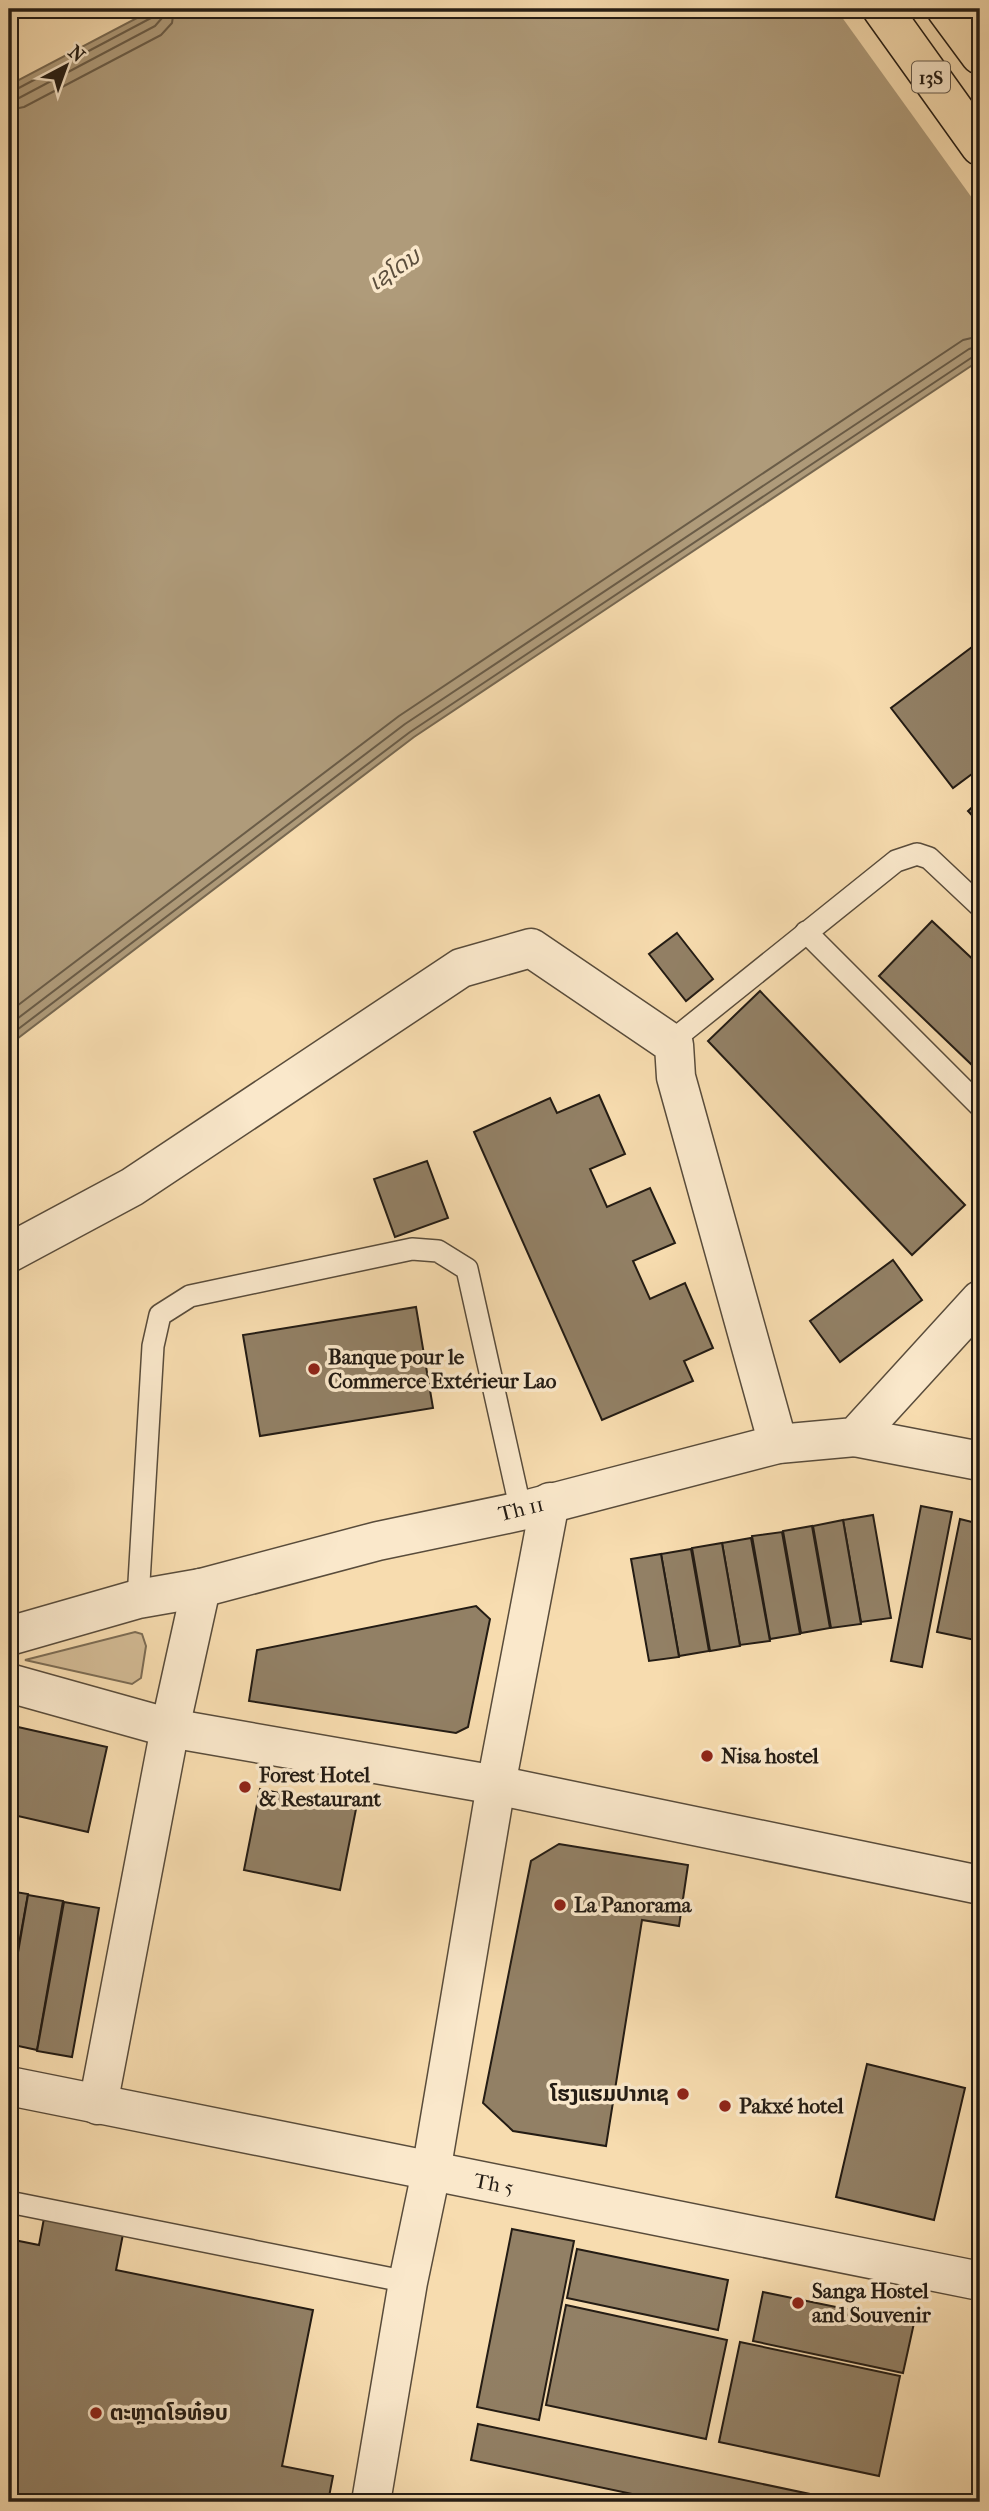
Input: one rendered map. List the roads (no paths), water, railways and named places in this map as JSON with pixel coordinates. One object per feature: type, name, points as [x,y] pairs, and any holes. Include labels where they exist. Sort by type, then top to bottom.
[{"type":"highway","name":"13S","points":[[882,9],[980,146]]},
{"type":"highway","name":"13S","points":[[946,9],[980,55]]},
{"type":"street","points":[[9,1253],[132,1187],[461,968],[531,948],[674,1045],[676,1077],[778,1444]]},
{"type":"street","points":[[855,1437],[980,1300]]},
{"type":"street","name":"Th 11","points":[[9,1636],[138,1599],[201,1588],[378,1541],[536,1506],[778,1444],[855,1437],[980,1461]]},
{"type":"street","points":[[371,2502],[408,2282],[431,2172],[496,1785],[536,1506]]},
{"type":"street","points":[[99,2105],[170,1728],[201,1588]]},
{"type":"street","points":[[9,1683],[170,1728],[496,1785],[980,1885]]},
{"type":"street","name":"Th 5","points":[[9,2086],[980,2281]]},
{"type":"lane","points":[[674,1045],[683,1032],[896,861],[917,854],[929,858],[980,906]]},
{"type":"lane","points":[[806,932],[980,1106]]},
{"type":"lane","points":[[138,1599],[153,1346],[160,1315],[190,1296],[412,1249],[438,1251],[467,1269],[536,1506]]},
{"type":"lane","points":[[9,2202],[408,2282]]},
{"type":"water","name":"ເຊໂດນ","points":[[154,9],[980,9],[980,360],[414,737],[9,1045],[9,85]]},
{"type":"place","name":"Banque pour le Commerce Extérieur Lao","points":[[314,1369]]},
{"type":"place","name":"Nisa hostel","points":[[707,1756]]},
{"type":"place","name":"Forest Hotel & Restaurant","points":[[245,1787]]},
{"type":"place","name":"La Panorama","points":[[560,1905]]},
{"type":"place","name":"ໂຮງແຮມປາກເຊ","points":[[683,2094]]},
{"type":"place","name":"Pakxé hotel","points":[[725,2106]]},
{"type":"place","name":"Sanga Hostel and Souvenir","points":[[798,2303]]},
{"type":"place","name":"ຕະຫຼາດໂອທ໋ອບ","points":[[96,2413]]}]
